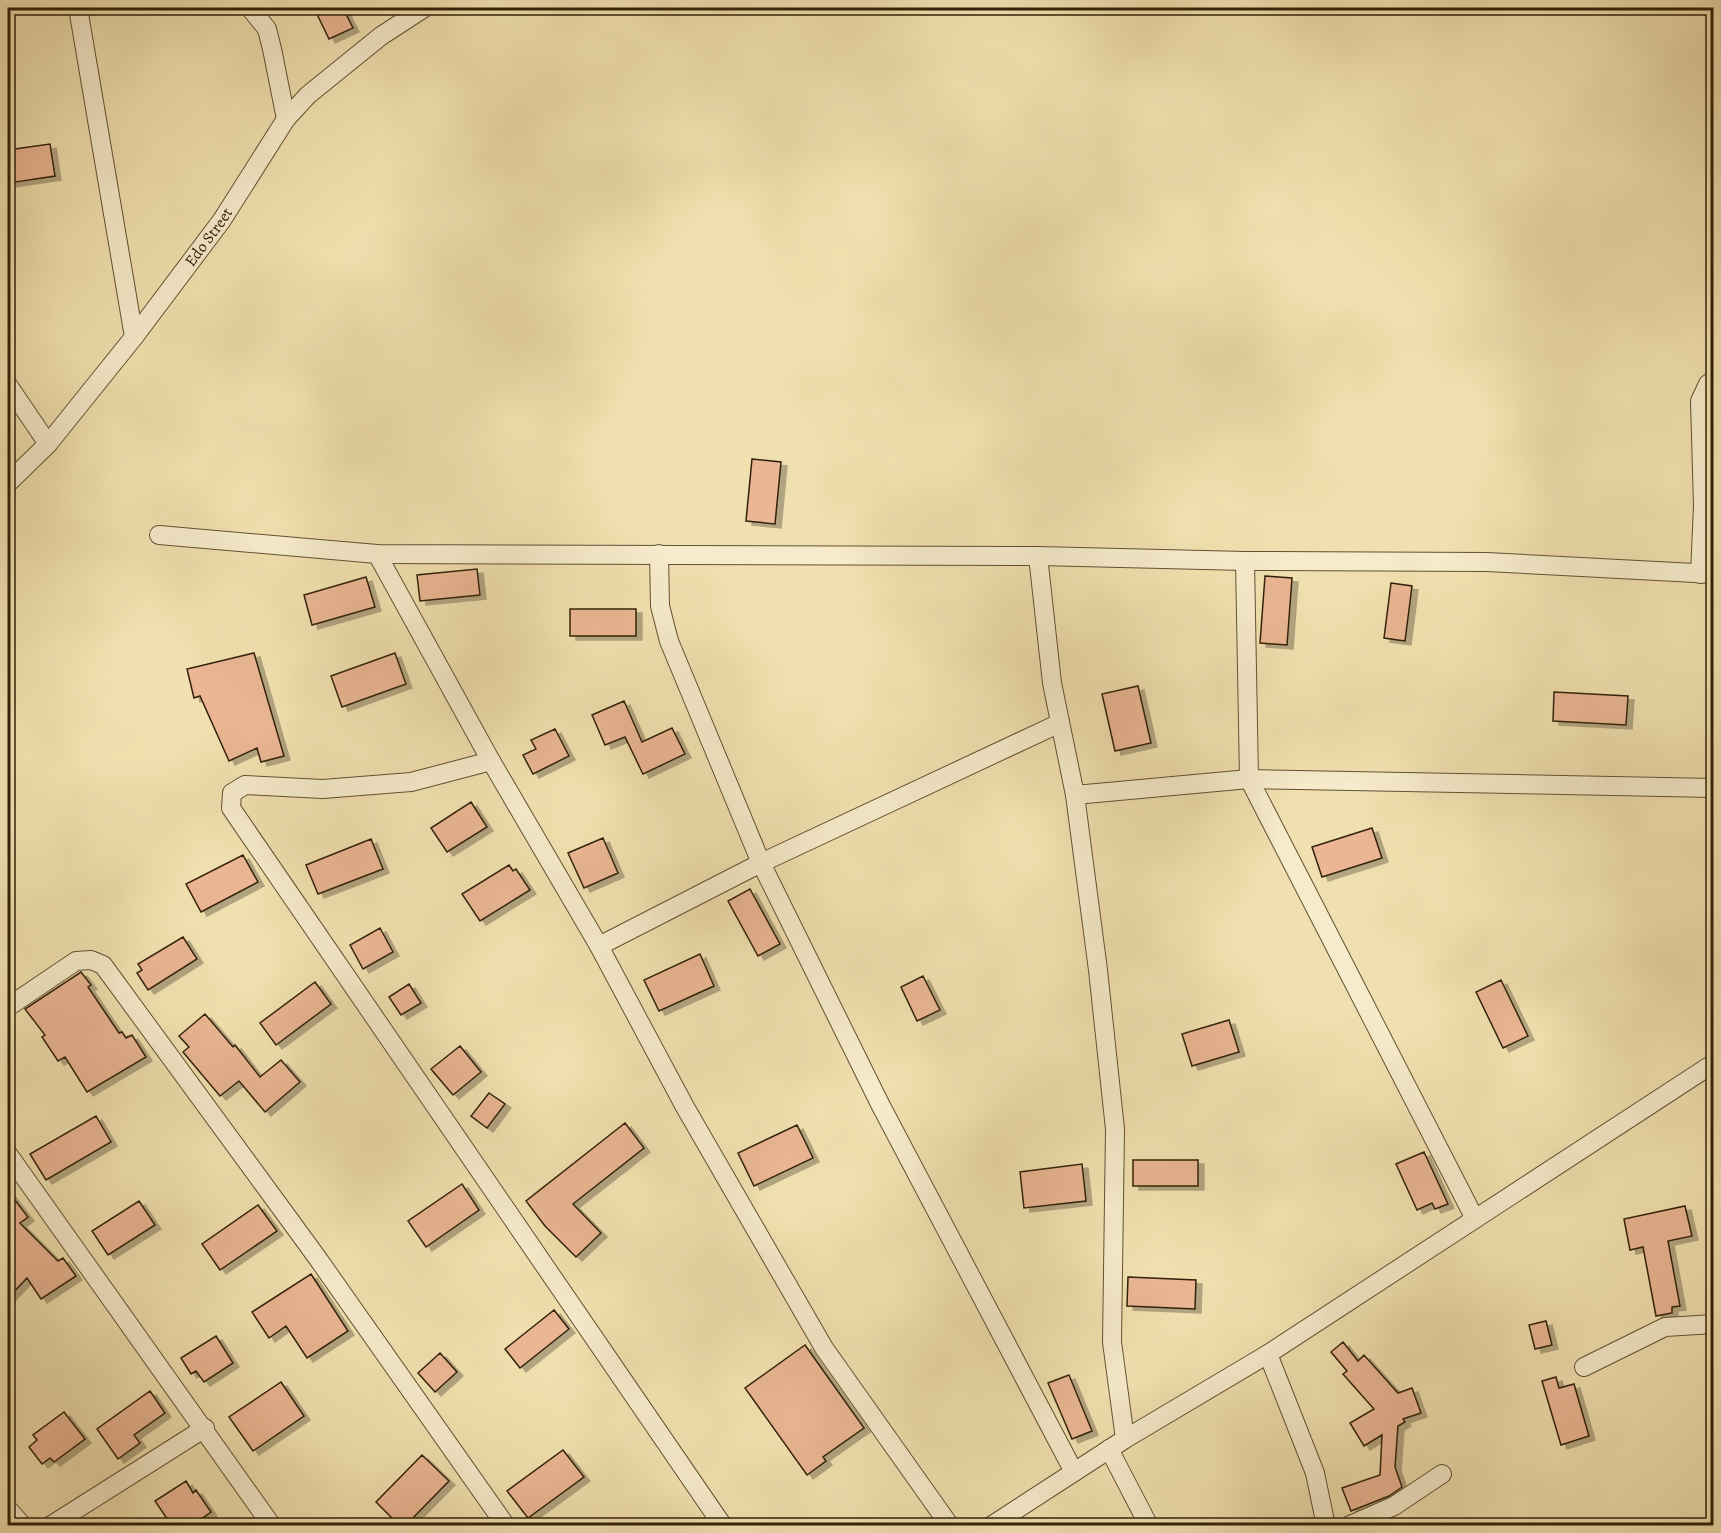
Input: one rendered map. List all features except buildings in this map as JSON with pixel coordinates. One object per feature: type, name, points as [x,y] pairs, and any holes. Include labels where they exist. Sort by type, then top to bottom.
[{"type":"street","points":[[78,8],[134,337]]},
{"type":"street","points":[[250,8],[267,29],[286,119]]},
{"type":"street","name":"Edo Street","points":[[8,483],[48,444],[134,337],[222,220],[286,119],[308,95],[381,36],[424,8]]},
{"type":"street","points":[[159,536],[377,554],[1038,556],[1245,561],[1487,562],[1707,574],[1700,401],[1708,384],[1713,380]]},
{"type":"street","points":[[8,385],[48,444]]},
{"type":"street","points":[[377,554],[491,761],[598,946],[685,1107],[824,1348],[951,1526]]},
{"type":"street","points":[[659,554],[660,606],[669,641],[761,863],[880,1104],[1074,1472]]},
{"type":"street","points":[[1038,556],[1052,683],[1075,795],[1098,970],[1115,1129],[1112,1342],[1125,1439]]},
{"type":"street","points":[[1245,561],[1249,779],[1475,1219]]},
{"type":"street","points":[[598,946],[761,863],[1060,723]]},
{"type":"street","points":[[491,761],[411,782],[323,789],[245,785],[232,793],[231,808],[723,1526]]},
{"type":"street","points":[[1075,795],[1249,779],[1713,788]]},
{"type":"street","points":[[8,1007],[76,961],[92,960],[103,965],[316,1256],[506,1526]]},
{"type":"street","points":[[991,1526],[1125,1439],[1268,1354],[1713,1063]]},
{"type":"street","points":[[8,1154],[205,1428],[272,1526]]},
{"type":"street","points":[[1584,1367],[1665,1327],[1713,1323]]},
{"type":"street","points":[[1268,1354],[1315,1473],[1326,1526]]},
{"type":"street","points":[[50,1526],[205,1428]]},
{"type":"street","points":[[1109,1449],[1149,1526]]},
{"type":"street","points":[[1348,1526],[1394,1506],[1442,1474]]},
{"type":"street","points":[[8,1509],[23,1526]]}]
